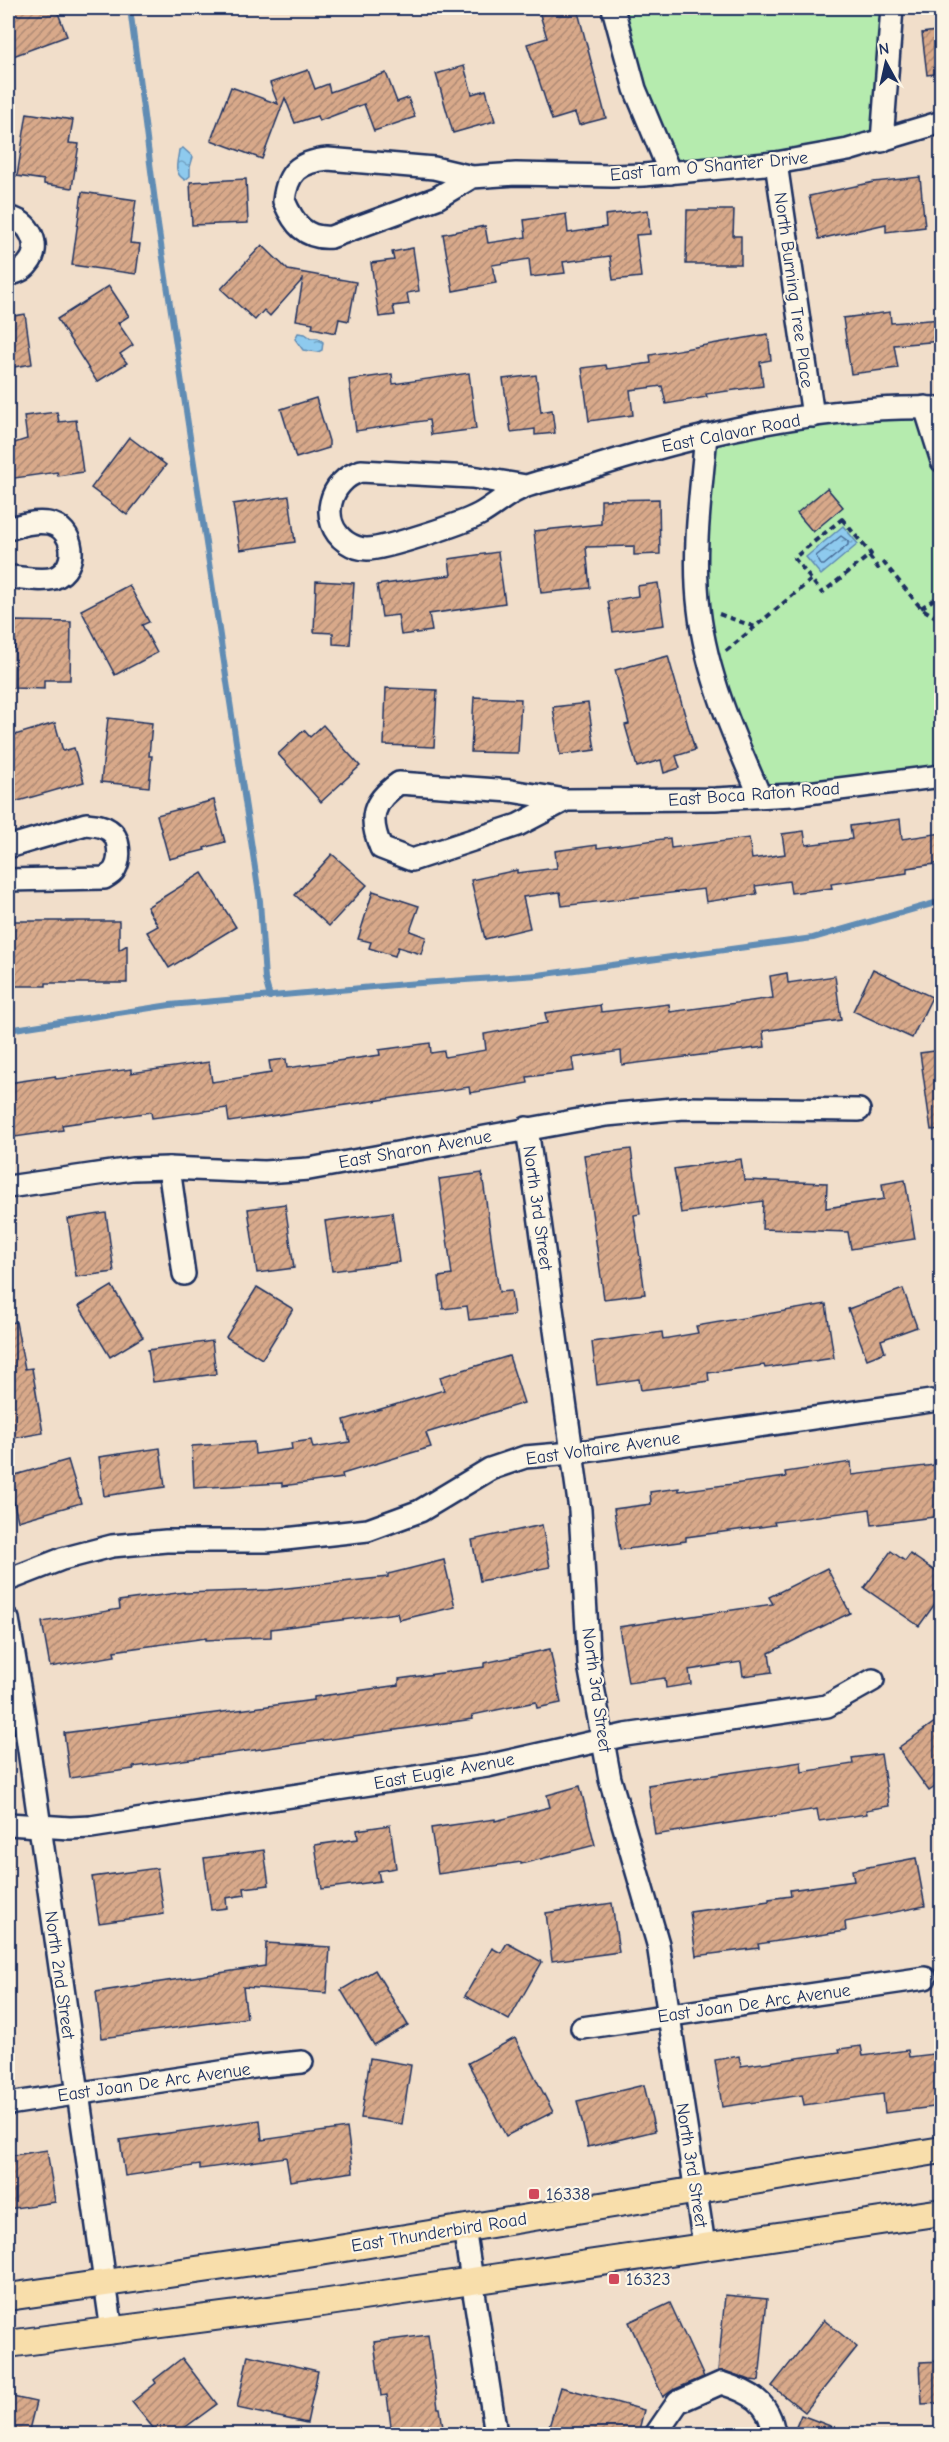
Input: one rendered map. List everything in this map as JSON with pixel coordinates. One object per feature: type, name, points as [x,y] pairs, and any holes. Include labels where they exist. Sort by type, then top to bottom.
[{"type":"main road","name":"East Thunderbird Road","points":[[8,2297],[308,2254],[942,2151]]},
{"type":"main road","points":[[8,2344],[472,2281],[704,2245],[942,2212]]},
{"type":"street","points":[[613,8],[635,89],[670,173]]},
{"type":"street","points":[[882,141],[892,8]]},
{"type":"street","name":"East Tam O Shanter Drive","points":[[472,177],[437,198],[331,237],[309,235],[299,228],[284,201],[289,178],[299,167],[312,160],[328,159],[434,168],[472,177],[516,174],[612,176],[670,173],[776,163],[882,141],[942,122]]},
{"type":"street","name":"North Burning Tree Place","points":[[776,163],[813,416]]},
{"type":"street","points":[[8,218],[23,224],[31,232],[35,252],[29,264],[19,272],[8,275]]},
{"type":"street","points":[[933,408],[942,461]]},
{"type":"street","name":"East Calavar Road","points":[[525,486],[472,477],[361,471],[351,474],[340,483],[333,494],[330,514],[343,539],[353,546],[366,549],[383,547],[478,515],[525,486],[564,477],[653,448],[706,435],[813,416],[854,411],[933,408]]},
{"type":"street","points":[[706,435],[698,519],[699,607],[709,665],[760,796]]},
{"type":"street","points":[[8,529],[30,522],[51,523],[64,531],[72,544],[70,560],[63,572],[53,578],[8,577]]},
{"type":"street","name":"East Boca Raton Road","points":[[566,800],[519,825],[412,860],[381,848],[376,837],[373,817],[377,802],[399,783],[512,791],[566,800],[715,799],[792,795],[942,776]]},
{"type":"street","points":[[8,847],[86,824],[99,825],[111,830],[117,842],[118,858],[115,871],[104,878],[8,880]]},
{"type":"street","name":"East Sharon Avenue","points":[[8,1187],[132,1169],[169,1168],[264,1172],[309,1169],[606,1115],[684,1108],[859,1110]]},
{"type":"street","name":"North 3rd Street","points":[[527,1128],[580,1510],[589,1665],[610,1779],[658,1944],[704,2245]]},
{"type":"street","points":[[169,1168],[184,1274]]},
{"type":"street","name":"East Voltaire Avenue","points":[[8,1580],[62,1560],[112,1546],[166,1541],[267,1541],[368,1530],[420,1511],[490,1469],[525,1457],[572,1453],[931,1401]]},
{"type":"street","name":"North 2nd Street","points":[[8,1619],[24,1715],[112,2331]]},
{"type":"street","name":"East Eugie Avenue","points":[[8,1824],[39,1827],[91,1827],[487,1766],[603,1740],[827,1706],[873,1680]]},
{"type":"street","name":"East Joan De Arc Avenue","points":[[582,2028],[925,1978]]},
{"type":"street","name":"East Joan De Arc Avenue","points":[[8,2104],[261,2066],[302,2062]]},
{"type":"street","points":[[464,2228],[496,2434]]},
{"type":"street","points":[[656,2434],[678,2402],[721,2383],[758,2399],[772,2423],[774,2434]]},
{"type":"path","points":[[843,519],[871,554],[822,593],[811,579],[794,558],[843,519]]},
{"type":"path","points":[[868,556],[878,568],[884,563],[921,608],[942,621]]},
{"type":"path","points":[[709,665],[811,579]]},
{"type":"path","points":[[921,608],[942,594]]},
{"type":"path","points":[[699,607],[755,627]]},
{"type":"green space","points":[[613,8],[892,8],[882,141],[670,173]]},
{"type":"green space","points":[[925,407],[942,461],[941,776],[760,796],[701,626],[706,435]]},
{"type":"water","points":[[183,148],[193,157],[190,176],[185,180],[177,170],[179,150]]},
{"type":"water","points":[[298,333],[318,338],[323,342],[322,350],[318,352],[303,350],[295,339]]},
{"type":"water","points":[[843,526],[858,544],[821,575],[806,557]]},
{"type":"building","points":[[8,8],[56,8],[67,36],[8,58]]},
{"type":"building","points":[[538,8],[577,8],[606,118],[579,125],[575,113],[552,120],[527,44],[547,38]]},
{"type":"building","points":[[942,30],[942,73],[927,75],[922,33]]},
{"type":"building","points":[[464,66],[472,94],[486,90],[495,121],[453,133],[436,74]]},
{"type":"building","points":[[308,70],[315,89],[328,84],[330,92],[386,73],[397,102],[408,98],[415,117],[374,131],[364,104],[319,121],[317,116],[295,123],[285,98],[262,159],[211,140],[231,87],[278,104],[270,83]]},
{"type":"building","points":[[27,113],[73,120],[69,143],[79,144],[72,188],[44,184],[44,180],[17,176]]},
{"type":"building","points":[[920,177],[925,227],[886,232],[886,224],[819,239],[809,196],[874,182]]},
{"type":"building","points":[[246,179],[248,223],[192,225],[190,182]]},
{"type":"building","points":[[82,192],[136,200],[130,243],[140,244],[136,274],[72,265]]},
{"type":"building","points":[[648,210],[650,234],[636,235],[641,277],[613,280],[610,256],[563,262],[565,273],[531,277],[529,259],[492,265],[496,283],[453,291],[443,234],[485,226],[488,243],[526,237],[524,220],[566,214],[568,233],[606,227],[605,215]]},
{"type":"building","points":[[687,210],[734,210],[733,236],[741,236],[741,264],[686,264]]},
{"type":"building","points":[[262,245],[288,270],[356,282],[349,321],[339,319],[336,333],[312,328],[313,323],[296,320],[303,279],[270,316],[264,310],[255,320],[221,289]]},
{"type":"building","points":[[413,248],[419,291],[407,293],[409,304],[393,306],[395,315],[379,317],[371,263],[394,260],[392,252]]},
{"type":"building","points":[[109,286],[129,316],[118,323],[133,345],[120,354],[127,363],[97,382],[57,319]]},
{"type":"building","points":[[890,312],[891,323],[942,319],[942,341],[894,345],[898,368],[851,374],[843,318]]},
{"type":"building","points":[[25,314],[32,364],[8,368],[8,317]]},
{"type":"building","points":[[768,334],[771,360],[760,362],[763,386],[706,394],[707,397],[666,404],[662,386],[630,390],[633,415],[589,421],[582,368],[606,365],[607,369],[651,363],[650,355]]},
{"type":"building","points":[[469,373],[476,429],[431,435],[429,420],[356,431],[349,380],[392,374],[393,384]]},
{"type":"building","points":[[536,375],[541,412],[552,410],[555,433],[535,435],[535,429],[511,432],[503,379]]},
{"type":"building","points":[[316,398],[329,448],[296,458],[281,409]]},
{"type":"building","points":[[57,412],[59,422],[76,420],[83,472],[58,476],[57,472],[8,479],[8,445],[27,439],[24,416]]},
{"type":"building","points":[[129,437],[166,465],[127,515],[91,488]]},
{"type":"building","points":[[827,488],[843,507],[813,532],[797,513]]},
{"type":"building","points":[[289,496],[295,542],[240,550],[233,504]]},
{"type":"building","points":[[659,499],[660,554],[634,555],[634,546],[586,547],[590,588],[541,593],[534,531],[601,524],[601,500]]},
{"type":"building","points":[[498,552],[505,603],[429,614],[432,631],[401,635],[398,615],[382,617],[377,585],[451,575],[449,559]]},
{"type":"building","points":[[316,581],[354,583],[350,645],[333,644],[333,633],[314,632]]},
{"type":"building","points":[[658,583],[664,625],[613,632],[608,601],[638,596],[637,586]]},
{"type":"building","points":[[129,585],[149,622],[142,625],[157,653],[115,675],[81,610]]},
{"type":"building","points":[[15,621],[71,622],[70,680],[44,680],[44,689],[14,688]]},
{"type":"building","points":[[668,656],[695,750],[676,756],[680,768],[664,773],[661,760],[637,767],[625,725],[629,724],[615,670]]},
{"type":"building","points":[[386,688],[437,690],[434,747],[384,745]]},
{"type":"building","points":[[474,697],[521,699],[518,753],[471,752]]},
{"type":"building","points":[[588,703],[595,750],[560,755],[553,707]]},
{"type":"building","points":[[108,718],[152,723],[149,787],[101,782]]},
{"type":"building","points":[[55,723],[63,751],[74,748],[84,782],[8,804],[8,737]]},
{"type":"building","points":[[323,725],[360,766],[321,802],[278,754],[304,730],[310,737]]},
{"type":"building","points":[[214,800],[225,842],[204,848],[205,850],[169,859],[157,815]]},
{"type":"building","points":[[900,819],[902,839],[942,833],[942,863],[907,868],[907,873],[831,884],[832,888],[791,893],[789,881],[755,886],[757,894],[706,902],[704,889],[562,906],[560,892],[523,897],[530,928],[485,939],[471,880],[517,870],[517,873],[557,868],[555,851],[670,838],[671,848],[749,838],[752,859],[785,854],[782,834],[804,831],[806,845],[852,839],[850,826]]},
{"type":"building","points":[[332,854],[367,885],[329,926],[295,895]]},
{"type":"building","points":[[202,873],[236,927],[169,968],[147,932],[158,926],[147,907]]},
{"type":"building","points":[[373,891],[419,906],[410,931],[426,937],[421,954],[398,947],[395,956],[369,948],[371,942],[358,939]]},
{"type":"building","points":[[8,921],[119,921],[119,950],[127,945],[127,983],[46,983],[46,986],[8,986]]},
{"type":"building","points":[[873,969],[932,997],[912,1038],[853,1011]]},
{"type":"building","points":[[787,973],[788,983],[835,976],[841,1020],[763,1031],[765,1047],[622,1065],[621,1051],[572,1058],[574,1071],[527,1077],[528,1083],[470,1093],[469,1087],[229,1122],[227,1108],[152,1118],[151,1112],[62,1125],[63,1130],[8,1138],[8,1083],[131,1069],[131,1073],[209,1062],[212,1082],[271,1073],[269,1061],[286,1059],[287,1068],[380,1055],[379,1050],[430,1043],[431,1053],[444,1051],[445,1057],[486,1050],[484,1034],[547,1023],[545,1013],[600,1005],[601,1012],[669,1004],[670,1012],[773,998],[770,976]]},
{"type":"building","points":[[942,1050],[942,1129],[931,1130],[920,1053]]},
{"type":"building","points":[[631,1149],[640,1214],[634,1215],[645,1294],[604,1299],[584,1155]]},
{"type":"building","points":[[741,1159],[744,1180],[827,1183],[826,1208],[884,1199],[882,1184],[905,1180],[915,1239],[851,1249],[848,1232],[762,1229],[763,1201],[681,1213],[674,1169]]},
{"type":"building","points":[[482,1173],[499,1292],[511,1291],[514,1315],[469,1320],[467,1306],[443,1309],[439,1277],[452,1275],[439,1179]]},
{"type":"building","points":[[285,1204],[294,1268],[257,1273],[248,1209]]},
{"type":"building","points":[[392,1212],[399,1262],[332,1271],[325,1221]]},
{"type":"building","points":[[106,1213],[114,1272],[76,1277],[68,1219]]},
{"type":"building","points":[[112,1286],[143,1337],[110,1357],[79,1306]]},
{"type":"building","points":[[257,1287],[293,1309],[262,1359],[226,1337]]},
{"type":"building","points":[[903,1289],[917,1327],[881,1340],[885,1352],[867,1359],[848,1309]]},
{"type":"building","points":[[826,1304],[834,1358],[708,1373],[709,1381],[641,1390],[639,1379],[597,1385],[592,1342],[662,1332],[663,1339],[698,1333],[696,1326]]},
{"type":"building","points":[[16,1322],[25,1369],[32,1368],[43,1433],[8,1439],[8,1323]]},
{"type":"building","points":[[212,1341],[216,1374],[153,1382],[148,1350]]},
{"type":"building","points":[[509,1356],[524,1403],[426,1433],[431,1447],[342,1474],[343,1478],[282,1486],[282,1483],[194,1488],[192,1446],[254,1442],[255,1454],[292,1449],[291,1443],[311,1440],[313,1448],[350,1442],[344,1420],[444,1390],[440,1377]]},
{"type":"building","points":[[160,1448],[165,1487],[104,1496],[99,1457]]},
{"type":"building","points":[[68,1460],[81,1503],[18,1521],[8,1477]]},
{"type":"building","points":[[851,1462],[852,1475],[934,1465],[941,1516],[872,1525],[870,1509],[774,1522],[775,1525],[686,1537],[686,1541],[620,1550],[614,1509],[651,1504],[650,1492],[679,1488],[679,1491],[786,1477],[785,1472]]},
{"type":"building","points":[[542,1525],[550,1567],[480,1581],[472,1540]]},
{"type":"building","points":[[891,1551],[905,1561],[910,1554],[942,1576],[942,1594],[919,1626],[864,1588]]},
{"type":"building","points":[[444,1560],[455,1607],[399,1620],[397,1613],[271,1629],[271,1637],[206,1640],[206,1638],[114,1651],[115,1656],[50,1667],[42,1622],[120,1609],[119,1601],[184,1592],[269,1590],[388,1577],[388,1574]]},
{"type":"building","points":[[827,1568],[850,1613],[769,1653],[772,1672],[743,1676],[741,1662],[689,1670],[691,1684],[666,1688],[665,1678],[628,1683],[619,1627],[773,1604],[769,1597]]},
{"type":"building","points":[[550,1649],[561,1703],[537,1708],[536,1702],[472,1715],[473,1719],[70,1778],[64,1733],[314,1700],[314,1697],[399,1685],[399,1679],[484,1667],[484,1663]]},
{"type":"building","points":[[942,1717],[942,1782],[929,1791],[898,1748]]},
{"type":"building","points":[[881,1754],[889,1806],[866,1810],[867,1814],[819,1821],[817,1809],[655,1835],[648,1785],[801,1762],[802,1772],[853,1764],[852,1758]]},
{"type":"building","points":[[580,1786],[595,1845],[521,1864],[521,1862],[438,1874],[431,1828],[495,1819],[495,1821],[550,1807],[547,1795]]},
{"type":"building","points":[[390,1825],[396,1868],[378,1871],[380,1881],[322,1889],[315,1845],[358,1839],[357,1830]]},
{"type":"building","points":[[264,1850],[269,1885],[244,1888],[245,1895],[226,1898],[227,1908],[211,1910],[204,1858]]},
{"type":"building","points":[[916,1858],[925,1906],[845,1922],[846,1931],[758,1944],[759,1948],[696,1956],[690,1912],[769,1901],[769,1899],[791,1896],[790,1890],[854,1881],[852,1870]]},
{"type":"building","points":[[157,1868],[164,1914],[99,1923],[92,1877]]},
{"type":"building","points":[[612,1903],[619,1952],[552,1961],[546,1913]]},
{"type":"building","points":[[266,1943],[330,1947],[327,1993],[243,1987],[247,2018],[102,2038],[96,1992],[265,1966]]},
{"type":"building","points":[[507,1943],[542,1962],[509,2020],[465,1996],[492,1948],[501,1953]]},
{"type":"building","points":[[375,1970],[408,2025],[374,2045],[341,1990]]},
{"type":"building","points":[[515,2038],[553,2112],[506,2136],[468,2063]]},
{"type":"building","points":[[861,2046],[863,2056],[908,2050],[909,2057],[942,2053],[942,2106],[885,2113],[883,2094],[804,2105],[802,2095],[722,2107],[715,2060],[739,2056],[741,2066],[840,2052],[839,2049]]},
{"type":"building","points":[[370,2058],[411,2065],[402,2124],[361,2118]]},
{"type":"building","points":[[644,2085],[655,2131],[588,2147],[577,2101]]},
{"type":"building","points":[[260,2120],[262,2140],[347,2128],[353,2172],[290,2181],[286,2157],[200,2169],[200,2165],[125,2176],[120,2140]]},
{"type":"building","points":[[47,2150],[55,2202],[8,2209],[8,2156]]},
{"type":"building","points":[[725,2295],[767,2299],[759,2381],[718,2371]]},
{"type":"building","points":[[670,2303],[704,2377],[673,2390],[663,2397],[629,2322]]},
{"type":"building","points":[[824,2320],[857,2347],[805,2412],[772,2386]]},
{"type":"building","points":[[428,2335],[444,2434],[392,2434],[387,2395],[381,2396],[374,2342]]},
{"type":"building","points":[[248,2355],[318,2371],[307,2423],[237,2408]]},
{"type":"building","points":[[182,2358],[217,2404],[176,2434],[158,2434],[132,2402],[156,2383],[154,2380]]},
{"type":"building","points":[[942,2361],[942,2403],[922,2404],[920,2362]]},
{"type":"building","points":[[561,2387],[644,2410],[638,2434],[576,2434],[549,2427]]},
{"type":"building","points":[[8,2396],[36,2402],[28,2434],[8,2434]]},
{"type":"building","points":[[801,2415],[849,2433],[849,2434],[793,2434]]},
{"type":"waterway","points":[[130,8],[158,225],[260,901],[265,979],[270,997]]},
{"type":"waterway","points":[[8,1030],[170,1005],[538,975],[813,938],[942,901]]},
{"type":"place","name":"16338","points":[[534,2194]]},
{"type":"place","name":"16323","points":[[614,2279]]}]
